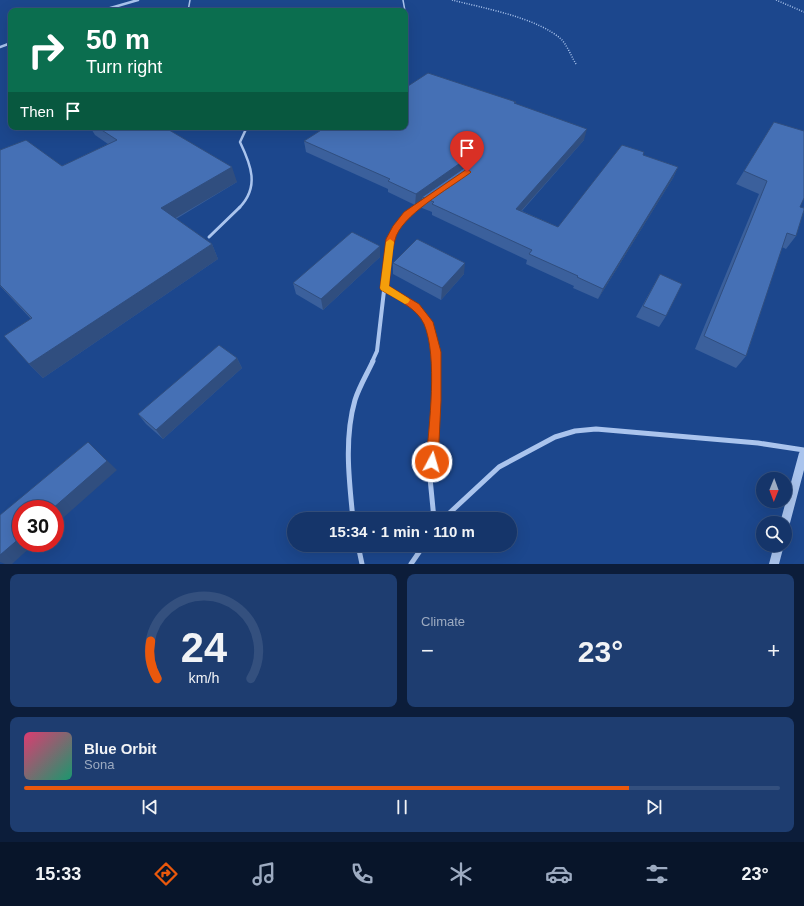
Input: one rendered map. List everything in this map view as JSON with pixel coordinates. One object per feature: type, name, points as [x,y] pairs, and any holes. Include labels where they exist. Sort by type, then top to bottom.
[{"type":"street","points":[[110,8],[138,0]]},
{"type":"street","points":[[352,512],[348,473],[350,430],[355,400],[377,351],[390,239],[407,214],[432,196]]},
{"type":"street","points":[[385,288],[416,307],[428,322],[435,352],[435,423],[430,478],[433,512]]},
{"type":"street","points":[[451,512],[499,467],[555,436],[575,431],[596,429],[758,443],[804,452],[787,516]]},
{"type":"street","points":[[359,552],[362,564]]},
{"type":"street","points":[[411,564],[419,552]]},
{"type":"street","points":[[774,564],[777,552]]},
{"type":"lane","points":[[209,237],[247,200],[252,187],[250,163],[240,142],[246,130]]},
{"type":"path","points":[[452,0],[528,22],[545,29],[560,38],[576,64]]},
{"type":"path","points":[[776,0],[804,12]]},
{"type":"building","points":[[428,73],[516,102],[514,103],[587,129],[516,209],[558,227],[622,145],[644,152],[643,155],[678,167],[603,289],[529,254],[532,250],[432,204],[434,202],[422,197],[470,164],[470,159],[466,159],[416,194],[388,181],[390,179],[304,141],[321,130],[408,130],[408,86]]},
{"type":"building","points":[[774,122],[804,131],[804,198],[800,207],[804,208],[804,210],[796,236],[787,233],[746,356],[704,336],[767,181],[744,171]]},
{"type":"building","points":[[102,130],[169,130],[232,167],[161,208],[212,244],[29,364],[4,336],[32,318],[0,285],[0,150],[26,140],[62,166],[117,140]]},
{"type":"building","points":[[352,232],[380,246],[321,299],[293,283]]},
{"type":"building","points":[[417,239],[465,263],[442,288],[393,263]]},
{"type":"building","points":[[660,274],[682,284],[666,316],[643,306]]},
{"type":"building","points":[[219,345],[237,358],[156,430],[138,414]]},
{"type":"building","points":[[88,442],[107,461],[62,500],[18,500]]},
{"type":"building","points":[[12,505],[12,545],[0,555],[0,515]]},
{"type":"slow traffic","points":[[390,242],[385,288],[405,300]]},
{"type":"route","points":[[432,462],[436,401],[435,352],[428,322],[416,307],[385,288],[390,239],[396,228],[407,214],[467,172]]}]
